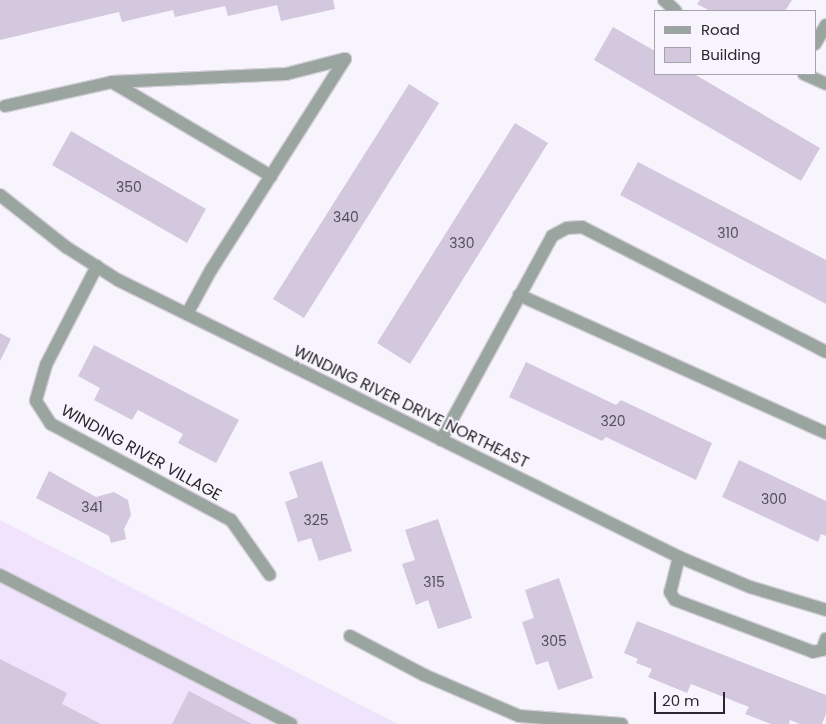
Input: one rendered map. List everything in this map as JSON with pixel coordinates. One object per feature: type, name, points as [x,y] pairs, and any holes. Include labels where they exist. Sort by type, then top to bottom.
[{"type":"street","points":[[664,0],[675,10]]},
{"type":"street","points":[[816,42],[826,26]]},
{"type":"street","points":[[5,106],[112,82],[286,74],[345,59],[211,270],[187,314]]},
{"type":"street","points":[[806,75],[826,84]]},
{"type":"street","points":[[112,82],[271,176]]},
{"type":"street","name":"WINDING RIVER DRIVE NORTHEAST","points":[[0,195],[66,247],[97,266],[187,314],[679,557],[750,587],[826,610]]},
{"type":"street","points":[[441,440],[552,236],[567,228],[582,227],[826,352]]},
{"type":"street","name":"WINDING RIVER VILLAGE","points":[[97,266],[46,365],[36,402],[51,424],[232,520],[270,575]]},
{"type":"street","points":[[519,296],[826,433]]},
{"type":"street","points":[[679,557],[670,592],[675,600],[813,652],[822,650],[826,638]]},
{"type":"street","points":[[0,575],[291,724]]},
{"type":"street","points":[[350,636],[424,674],[519,716],[622,724]]},
{"type":"shaded area","points":[[0,520],[398,724],[0,724]]},
{"type":"building","points":[[0,0],[333,0],[335,9],[281,21],[277,5],[228,16],[225,6],[175,17],[173,10],[122,22],[119,12],[0,40]]},
{"type":"building","points":[[700,0],[792,0],[786,10],[708,10],[697,4]]},
{"type":"building","points":[[613,27],[654,50],[654,75],[696,75],[820,148],[801,181],[594,60]]},
{"type":"building","points":[[409,84],[439,103],[304,318],[273,299]]},
{"type":"building","points":[[515,123],[548,143],[410,364],[377,343]]},
{"type":"building","points":[[71,131],[206,209],[187,243],[52,165]]},
{"type":"building","points":[[638,162],[826,260],[826,304],[620,195]]},
{"type":"building","points":[[0,333],[11,339],[0,361]]},
{"type":"building","points":[[94,345],[239,420],[216,463],[178,443],[183,434],[138,410],[132,420],[94,400],[100,388],[78,376]]},
{"type":"building","points":[[526,362],[616,405],[621,400],[712,443],[696,480],[606,437],[602,441],[509,397]]},
{"type":"building","points":[[739,460],[826,501],[826,536],[821,534],[818,542],[722,497]]},
{"type":"building","points":[[322,461],[352,551],[319,561],[311,538],[298,542],[285,502],[298,497],[289,472]]},
{"type":"building","points":[[49,471],[96,497],[114,492],[128,500],[131,515],[124,529],[126,539],[111,543],[109,536],[36,498]]},
{"type":"building","points":[[438,519],[472,618],[438,629],[428,600],[416,605],[402,564],[415,560],[405,530]]},
{"type":"building","points":[[559,578],[593,678],[558,690],[548,661],[536,665],[522,622],[534,618],[525,590]]},
{"type":"building","points":[[637,621],[826,695],[826,714],[822,724],[800,724],[790,720],[789,724],[771,724],[745,714],[749,707],[691,684],[687,693],[648,677],[652,669],[636,663],[638,659],[624,653]]},
{"type":"building","points":[[0,659],[67,693],[62,704],[101,724],[0,724]]},
{"type":"building","points":[[189,691],[252,724],[172,724]]}]
